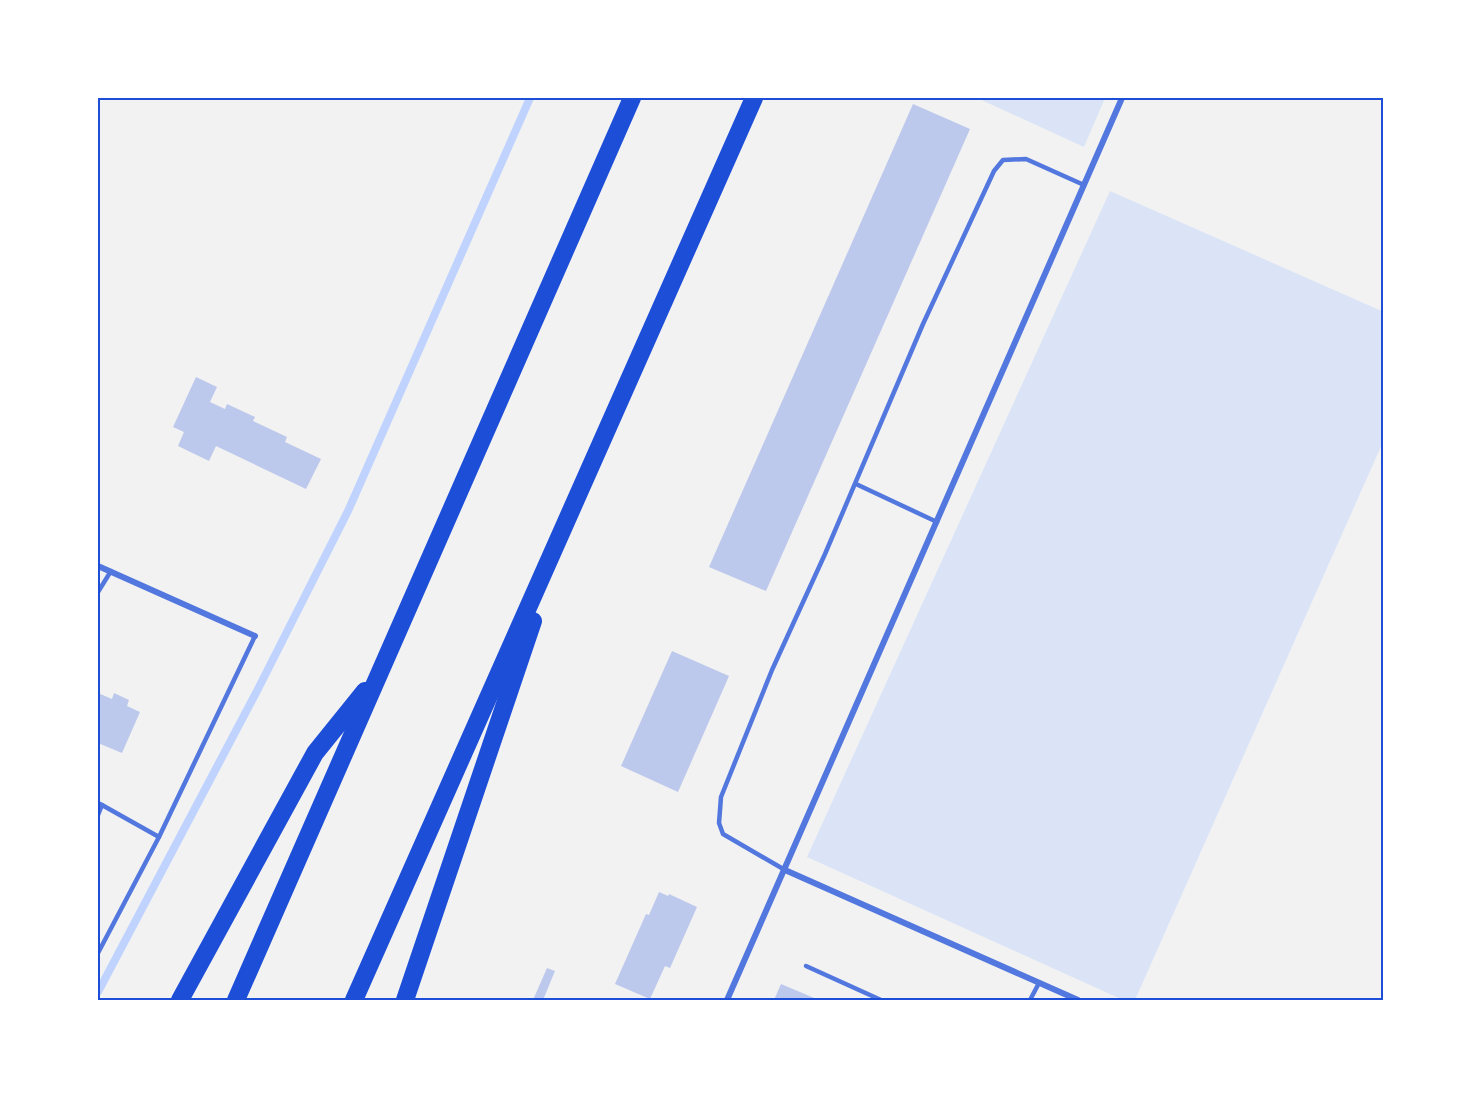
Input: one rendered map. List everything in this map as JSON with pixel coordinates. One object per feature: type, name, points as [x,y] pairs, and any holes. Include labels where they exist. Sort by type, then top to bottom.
[{"type":"highway","points":[[236,1000],[632,98]]},
{"type":"highway","points":[[354,1000],[754,98]]},
{"type":"highway","points":[[405,1000],[570,511]]},
{"type":"highway","points":[[180,1000],[315,753],[379,674]]},
{"type":"street","points":[[727,1000],[1122,98]]},
{"type":"street","points":[[98,566],[255,636]]},
{"type":"street","points":[[785,870],[1077,1000]]},
{"type":"lane","points":[[785,870],[723,834],[718,823],[721,797],[772,670],[856,484],[923,324],[994,171],[1003,160],[1026,159],[1084,185]]},
{"type":"lane","points":[[856,484],[937,522]]},
{"type":"lane","points":[[98,592],[111,572]]},
{"type":"lane","points":[[98,953],[159,837],[255,636]]},
{"type":"lane","points":[[98,815],[100,804],[159,837]]},
{"type":"lane","points":[[806,966],[881,1000]]},
{"type":"lane","points":[[1030,1000],[1039,983]]},
{"type":"shaded area","points":[[977,98],[1105,98],[1084,147]]},
{"type":"shaded area","points":[[1110,191],[1384,312],[1383,442],[1135,1000],[1123,1000],[807,857]]},
{"type":"building","points":[[913,104],[970,129],[766,591],[709,567]]},
{"type":"building","points":[[196,377],[217,387],[210,402],[225,409],[227,404],[255,417],[253,421],[287,437],[285,442],[321,459],[306,489],[216,446],[209,461],[178,446],[184,432],[173,427]]},
{"type":"building","points":[[672,651],[729,676],[678,792],[621,766]]},
{"type":"building","points":[[98,693],[112,699],[114,693],[129,700],[127,706],[140,712],[122,753],[98,743]]},
{"type":"building","points":[[659,892],[668,896],[669,894],[697,907],[670,968],[665,966],[650,999],[615,984],[646,914],[649,915]]},
{"type":"building","points":[[547,968],[555,971],[543,1000],[533,1000]]},
{"type":"building","points":[[781,984],[819,1000],[774,1000]]},
{"type":"waterway","points":[[98,992],[258,689],[348,511],[530,98]]}]
